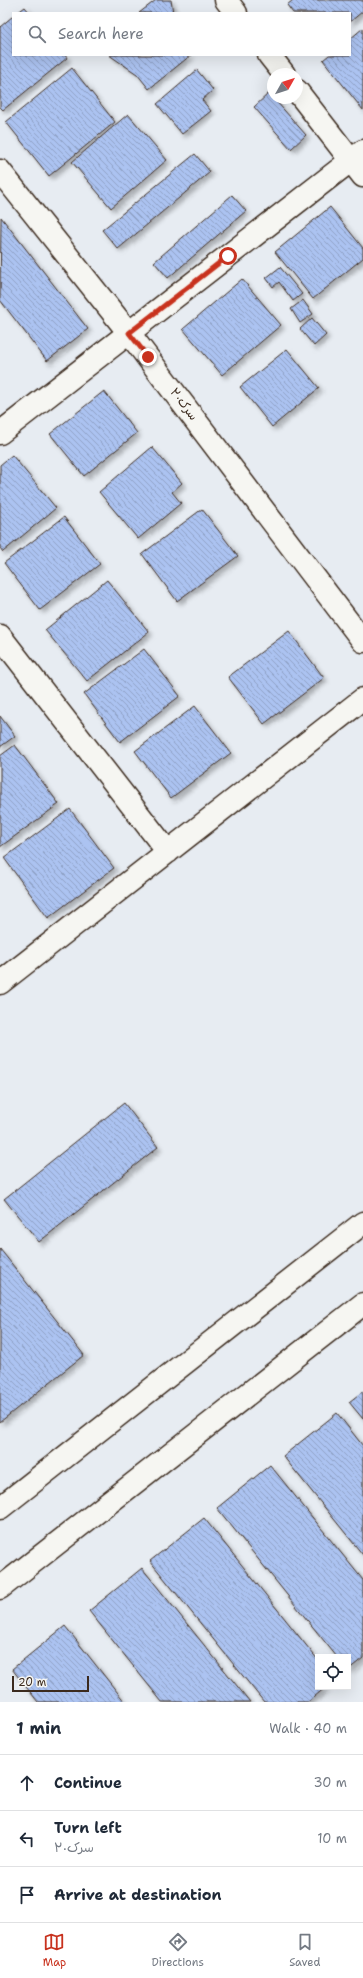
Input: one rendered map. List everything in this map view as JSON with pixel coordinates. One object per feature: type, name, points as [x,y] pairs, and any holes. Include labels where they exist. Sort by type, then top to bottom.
[{"type":"street","points":[[226,0],[235,12]]},
{"type":"street","points":[[270,56],[279,68]]},
{"type":"street","points":[[0,433],[129,333],[359,162],[303,98]]},
{"type":"street","name":"سرک۲۰","points":[[0,171],[129,333],[363,641]]},
{"type":"street","points":[[0,636],[168,852]]},
{"type":"street","points":[[0,983],[363,699]]},
{"type":"street","points":[[0,1508],[363,1222]]},
{"type":"street","points":[[0,1588],[363,1304]]},
{"type":"building","points":[[156,0],[171,0],[173,12],[140,12]]},
{"type":"building","points":[[293,0],[363,0],[363,11],[351,21],[351,12],[292,12],[287,5]]},
{"type":"building","points":[[25,7],[29,12],[18,12]]},
{"type":"building","points":[[12,17],[12,56],[66,56],[67,58],[3,110],[0,107],[0,27]]},
{"type":"building","points":[[363,28],[363,110],[323,60],[328,56],[351,56],[351,38]]},
{"type":"building","points":[[110,56],[190,56],[149,89],[137,74]]},
{"type":"building","points":[[72,68],[115,122],[49,176],[6,122]]},
{"type":"building","points":[[197,70],[213,90],[202,100],[211,111],[182,134],[157,104]]},
{"type":"building","points":[[267,95],[267,104],[279,104],[306,135],[291,149],[254,107]]},
{"type":"building","points":[[128,114],[167,160],[111,208],[72,162]]},
{"type":"building","points":[[195,154],[210,172],[118,249],[102,230]]},
{"type":"building","points":[[232,195],[246,211],[168,278],[154,262]]},
{"type":"building","points":[[330,207],[363,248],[363,258],[313,299],[275,252]]},
{"type":"building","points":[[1,217],[88,329],[47,361],[0,300]]},
{"type":"building","points":[[280,267],[302,294],[293,301],[279,282],[273,287],[266,278]]},
{"type":"building","points":[[242,279],[281,325],[222,375],[183,329]]},
{"type":"building","points":[[303,300],[313,314],[300,323],[291,309]]},
{"type":"building","points":[[312,318],[326,335],[314,346],[300,329]]},
{"type":"building","points":[[287,349],[319,388],[272,427],[240,387]]},
{"type":"building","points":[[104,391],[137,433],[84,476],[50,434]]},
{"type":"building","points":[[152,447],[182,483],[172,492],[181,503],[138,539],[99,492]]},
{"type":"building","points":[[12,455],[56,508],[3,552],[0,548],[0,465]]},
{"type":"building","points":[[202,509],[238,556],[177,601],[142,554]]},
{"type":"building","points":[[64,517],[100,564],[40,610],[4,563]]},
{"type":"building","points":[[107,580],[149,632],[87,681],[45,630]]},
{"type":"building","points":[[289,631],[324,678],[264,724],[228,677]]},
{"type":"building","points":[[144,649],[180,696],[120,742],[84,694]]},
{"type":"building","points":[[195,706],[231,753],[171,798],[135,751]]},
{"type":"building","points":[[0,716],[15,736],[0,747]]},
{"type":"building","points":[[15,745],[59,804],[0,847],[0,756]]},
{"type":"building","points":[[70,809],[114,868],[48,918],[4,858]]},
{"type":"building","points":[[124,1103],[158,1147],[39,1242],[4,1199]]},
{"type":"building","points":[[0,1249],[84,1355],[0,1422]]},
{"type":"building","points":[[363,1391],[363,1419],[349,1402]]},
{"type":"building","points":[[337,1413],[363,1446],[363,1555],[283,1456]]},
{"type":"building","points":[[270,1465],[363,1580],[363,1658],[351,1668],[351,1654],[335,1654],[217,1508]]},
{"type":"building","points":[[204,1518],[315,1656],[315,1690],[322,1690],[308,1702],[264,1702],[150,1561]]},
{"type":"building","points":[[142,1568],[250,1702],[162,1702],[89,1611]]},
{"type":"building","points":[[65,1626],[125,1702],[38,1702],[12,1669]]},
{"type":"route","points":[[148,357],[129,333],[228,256]]}]
